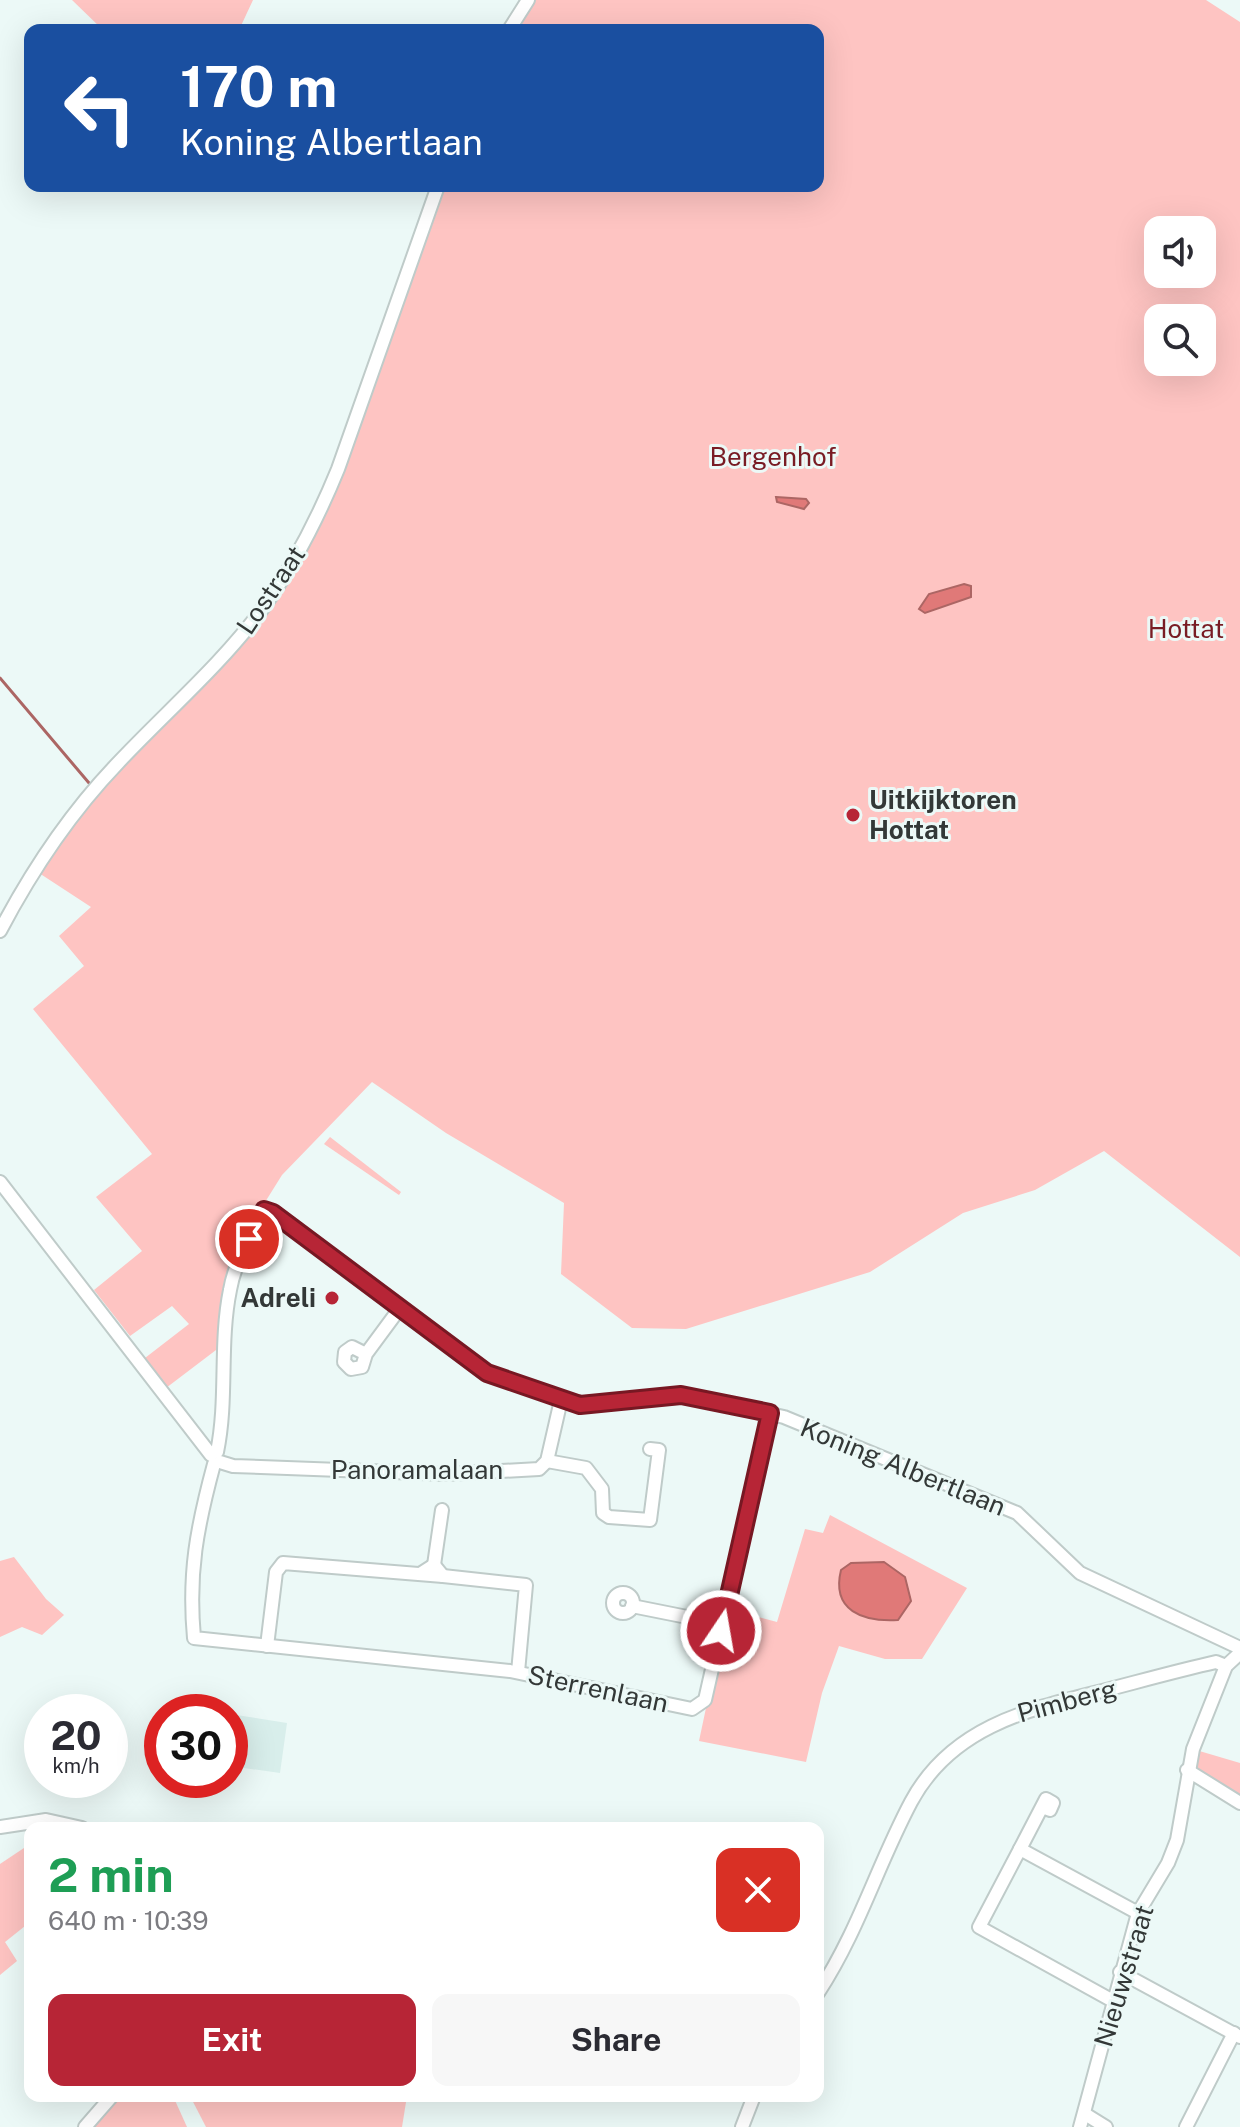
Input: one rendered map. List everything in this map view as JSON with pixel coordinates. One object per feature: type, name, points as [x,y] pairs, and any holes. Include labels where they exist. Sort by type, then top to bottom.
[{"type":"street","points":[[513,24],[528,0]]},
{"type":"street","name":"Lostraat","points":[[0,931],[41,859],[72,816],[117,763],[217,663],[262,609],[297,554],[338,469],[436,192]]},
{"type":"street","points":[[0,1182],[215,1458]]},
{"type":"street","name":"Koning Albertlaan","points":[[215,1458],[223,1415],[229,1291],[235,1271],[264,1210],[281,1218],[476,1368],[561,1400],[588,1405],[681,1395],[770,1413],[1017,1513],[1080,1573],[1240,1650]]},
{"type":"street","points":[[366,1354],[400,1308]]},
{"type":"street","points":[[561,1400],[547,1461],[586,1468],[602,1489],[603,1513],[609,1517],[650,1520],[659,1450],[650,1449]]},
{"type":"street","name":"Sterrenlaan","points":[[215,1458],[195,1539],[191,1573],[194,1638],[518,1672],[698,1707],[705,1700],[770,1413]]},
{"type":"street","name":"Panoramalaan","points":[[215,1458],[233,1466],[446,1474],[533,1470],[543,1467],[547,1461]]},
{"type":"street","points":[[442,1510],[434,1565],[443,1576]]},
{"type":"street","points":[[267,1646],[276,1572],[283,1563],[443,1576],[526,1585],[518,1672]]},
{"type":"street","points":[[420,1574],[434,1565]]},
{"type":"street","points":[[632,1606],[722,1624]]},
{"type":"street","name":"Nieuwstraat","points":[[1083,2121],[1138,1913],[1168,1863],[1177,1840],[1187,1770],[1226,1666],[1240,1650]]},
{"type":"street","name":"Pimberg","points":[[824,1983],[858,1925],[910,1804],[927,1778],[958,1747],[991,1725],[1026,1709],[1216,1662],[1226,1666]]},
{"type":"street","points":[[1187,1770],[1240,1803]]},
{"type":"street","points":[[1042,1807],[1050,1810],[1053,1803],[1046,1799],[979,1927],[1113,2001]]},
{"type":"street","points":[[33,1822],[55,1822]]},
{"type":"street","points":[[0,1827],[24,1823]]},
{"type":"street","points":[[1020,1849],[1138,1913]]},
{"type":"street","points":[[1120,1972],[1237,2035],[1186,2127]]},
{"type":"street","points":[[85,2127],[107,2102]]},
{"type":"street","points":[[742,2127],[752,2102]]},
{"type":"street","points":[[1083,2121],[1106,2127]]},
{"type":"shaded area","points":[[776,497],[806,499],[809,503],[804,509],[777,502]]},
{"type":"shaded area","points":[[964,584],[971,586],[971,597],[925,613],[919,609],[929,594]]},
{"type":"shaded area","points":[[884,1562],[905,1577],[911,1601],[898,1620],[862,1616],[845,1604],[841,1595],[841,1570],[851,1563]]},
{"type":"shaded area","points":[[248,1717],[287,1723],[280,1773],[248,1769]]},
{"type":"green space","points":[[72,0],[253,0],[242,24],[97,24]]},
{"type":"green space","points":[[536,0],[1206,0],[1240,22],[1240,1257],[1104,1151],[1035,1190],[963,1213],[870,1272],[686,1329],[632,1328],[561,1274],[564,1203],[446,1133],[372,1082],[282,1175],[232,1270],[220,1347],[166,1388],[145,1358],[189,1324],[172,1306],[130,1336],[94,1290],[142,1251],[96,1197],[152,1154],[33,1009],[84,966],[59,936],[91,907],[39,873],[96,796],[233,656],[298,568],[343,474],[444,192],[824,192],[824,24],[522,24]]},
{"type":"green space","points":[[330,1137],[401,1192],[399,1195],[324,1144]]},
{"type":"green space","points":[[830,1515],[967,1588],[922,1659],[885,1659],[839,1646],[822,1693],[806,1762],[699,1741],[727,1609],[777,1622],[805,1529],[823,1533]]},
{"type":"green space","points":[[14,1557],[46,1599],[64,1615],[42,1635],[22,1627],[0,1637],[0,1561]]},
{"type":"green space","points":[[1196,1750],[1240,1763],[1240,1797],[1194,1769]]},
{"type":"green space","points":[[24,1848],[24,1927],[5,1942],[17,1961],[0,1975],[0,1864]]},
{"type":"green space","points":[[105,2102],[176,2102],[187,2127],[84,2127]]},
{"type":"green space","points":[[193,2102],[406,2102],[402,2127],[206,2127]]},
{"type":"waterway","points":[[0,678],[89,783]]},
{"type":"place","name":"Uitkijktoren Hottat","points":[[853,815]]},
{"type":"place","name":"Adreli","points":[[332,1298]]},
{"type":"route","points":[[249,1239],[264,1210],[273,1213],[445,1340],[476,1368],[561,1400],[588,1405],[681,1395],[770,1413],[721,1631]]},
{"type":"park label","name":"Bergenhof","points":[[773,457]]},
{"type":"park label","name":"Hottat","points":[[1186,629]]}]
